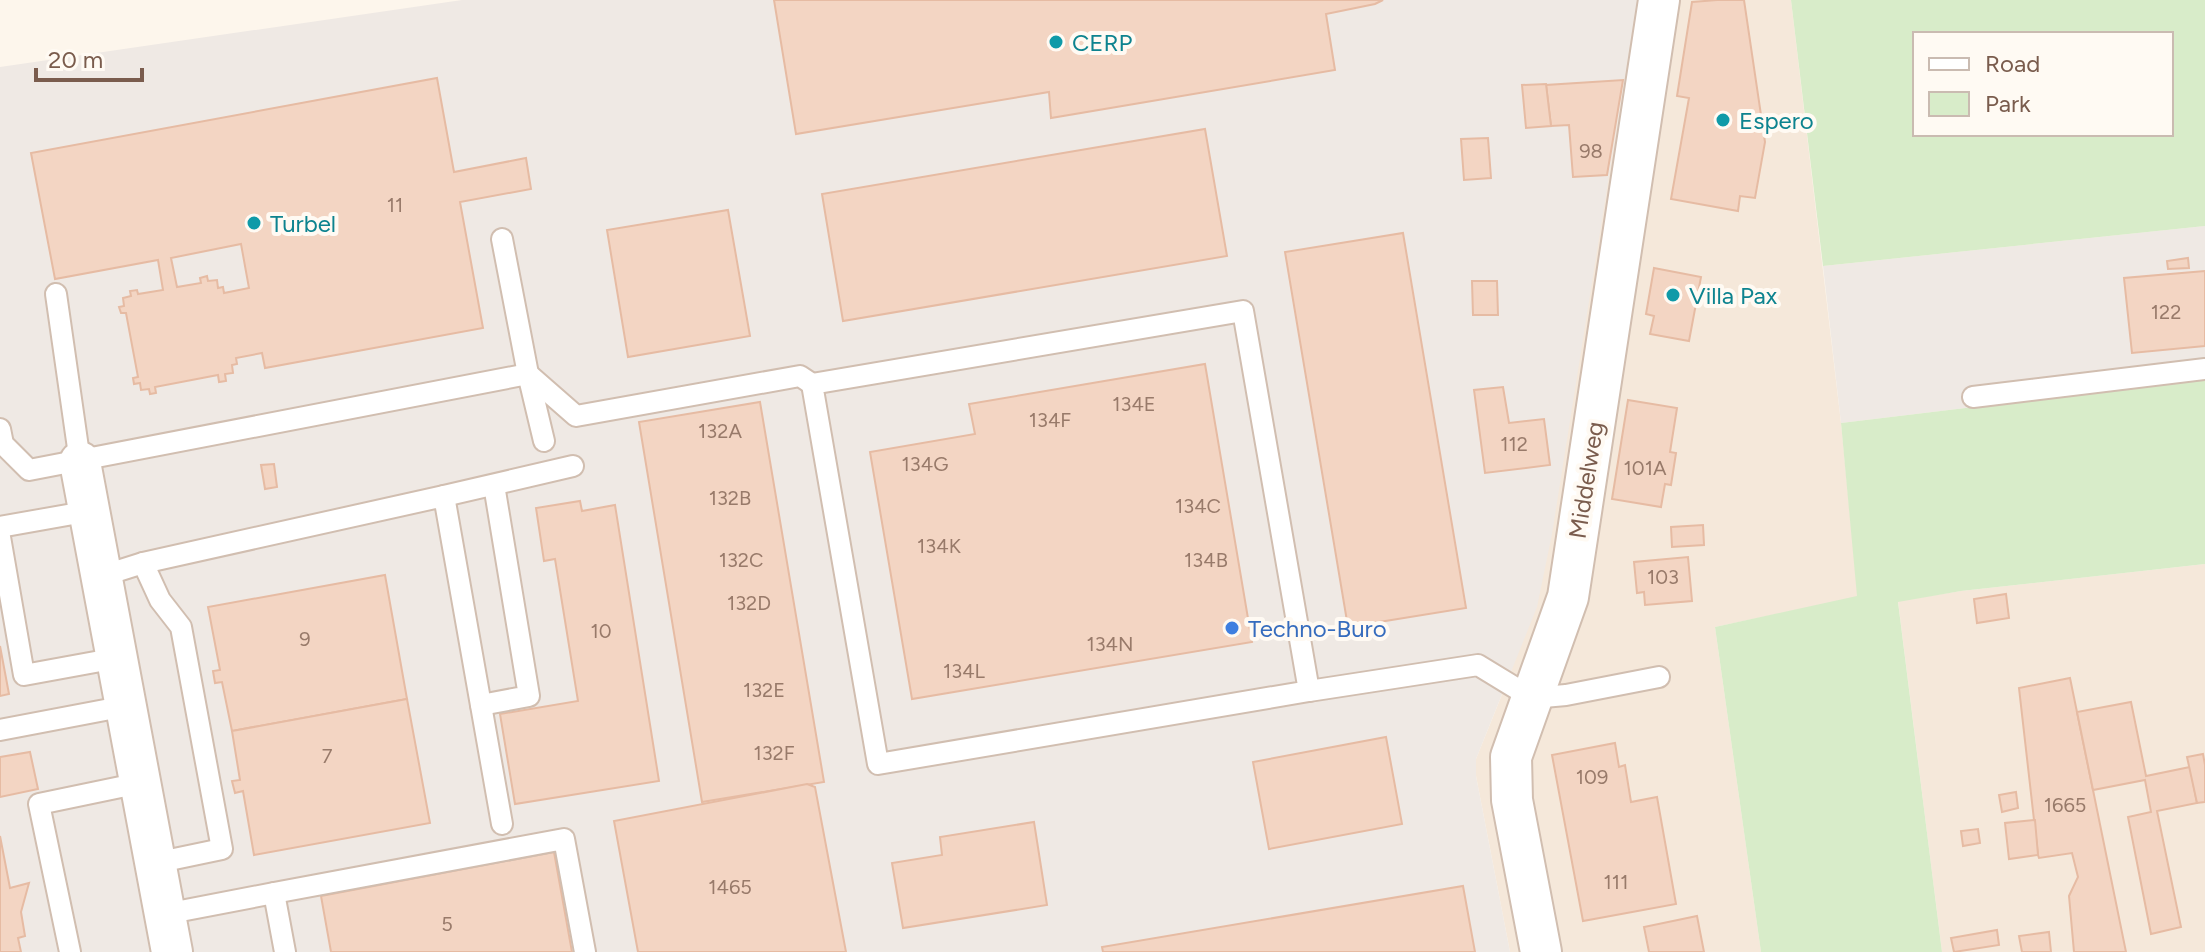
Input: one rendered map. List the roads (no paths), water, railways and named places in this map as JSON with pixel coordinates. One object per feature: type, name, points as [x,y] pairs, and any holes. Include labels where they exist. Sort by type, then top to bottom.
[{"type":"street","name":"Middelweg","points":[[1541,952],[1510,787],[1511,757],[1568,597],[1659,0]]},
{"type":"street","points":[[80,462],[168,933]]},
{"type":"lane","points":[[502,239],[544,441]]},
{"type":"lane","points":[[56,294],[80,462]]},
{"type":"lane","points":[[528,374],[576,416],[800,376],[812,384],[1243,311],[1309,691]]},
{"type":"lane","points":[[1973,397],[2205,369]]},
{"type":"lane","points":[[0,429],[3,444],[29,470],[528,374]]},
{"type":"lane","points":[[812,384],[878,764],[1478,665],[1532,698],[1566,695],[1659,677]]},
{"type":"lane","points":[[102,576],[143,563],[573,466]]},
{"type":"lane","points":[[481,705],[529,696],[494,485]]},
{"type":"lane","points":[[444,496],[502,824]]},
{"type":"lane","points":[[0,527],[90,511]]},
{"type":"lane","points":[[0,537],[24,675],[117,658]]},
{"type":"lane","points":[[143,563],[160,600],[181,627],[222,849],[155,863]]},
{"type":"lane","points":[[0,730],[126,706]]},
{"type":"lane","points":[[70,952],[39,804],[140,783]]},
{"type":"lane","points":[[168,933],[274,893],[564,839],[585,952]]},
{"type":"lane","points":[[274,893],[285,952]]},
{"type":"place","name":"CERP","points":[[1056,42]]},
{"type":"place","name":"Espero","points":[[1723,120]]},
{"type":"place","name":"Turbel","points":[[254,223]]},
{"type":"place","name":"Villa Pax","points":[[1673,295]]},
{"type":"place","name":"Techno-Buro","points":[[1232,628]]}]
